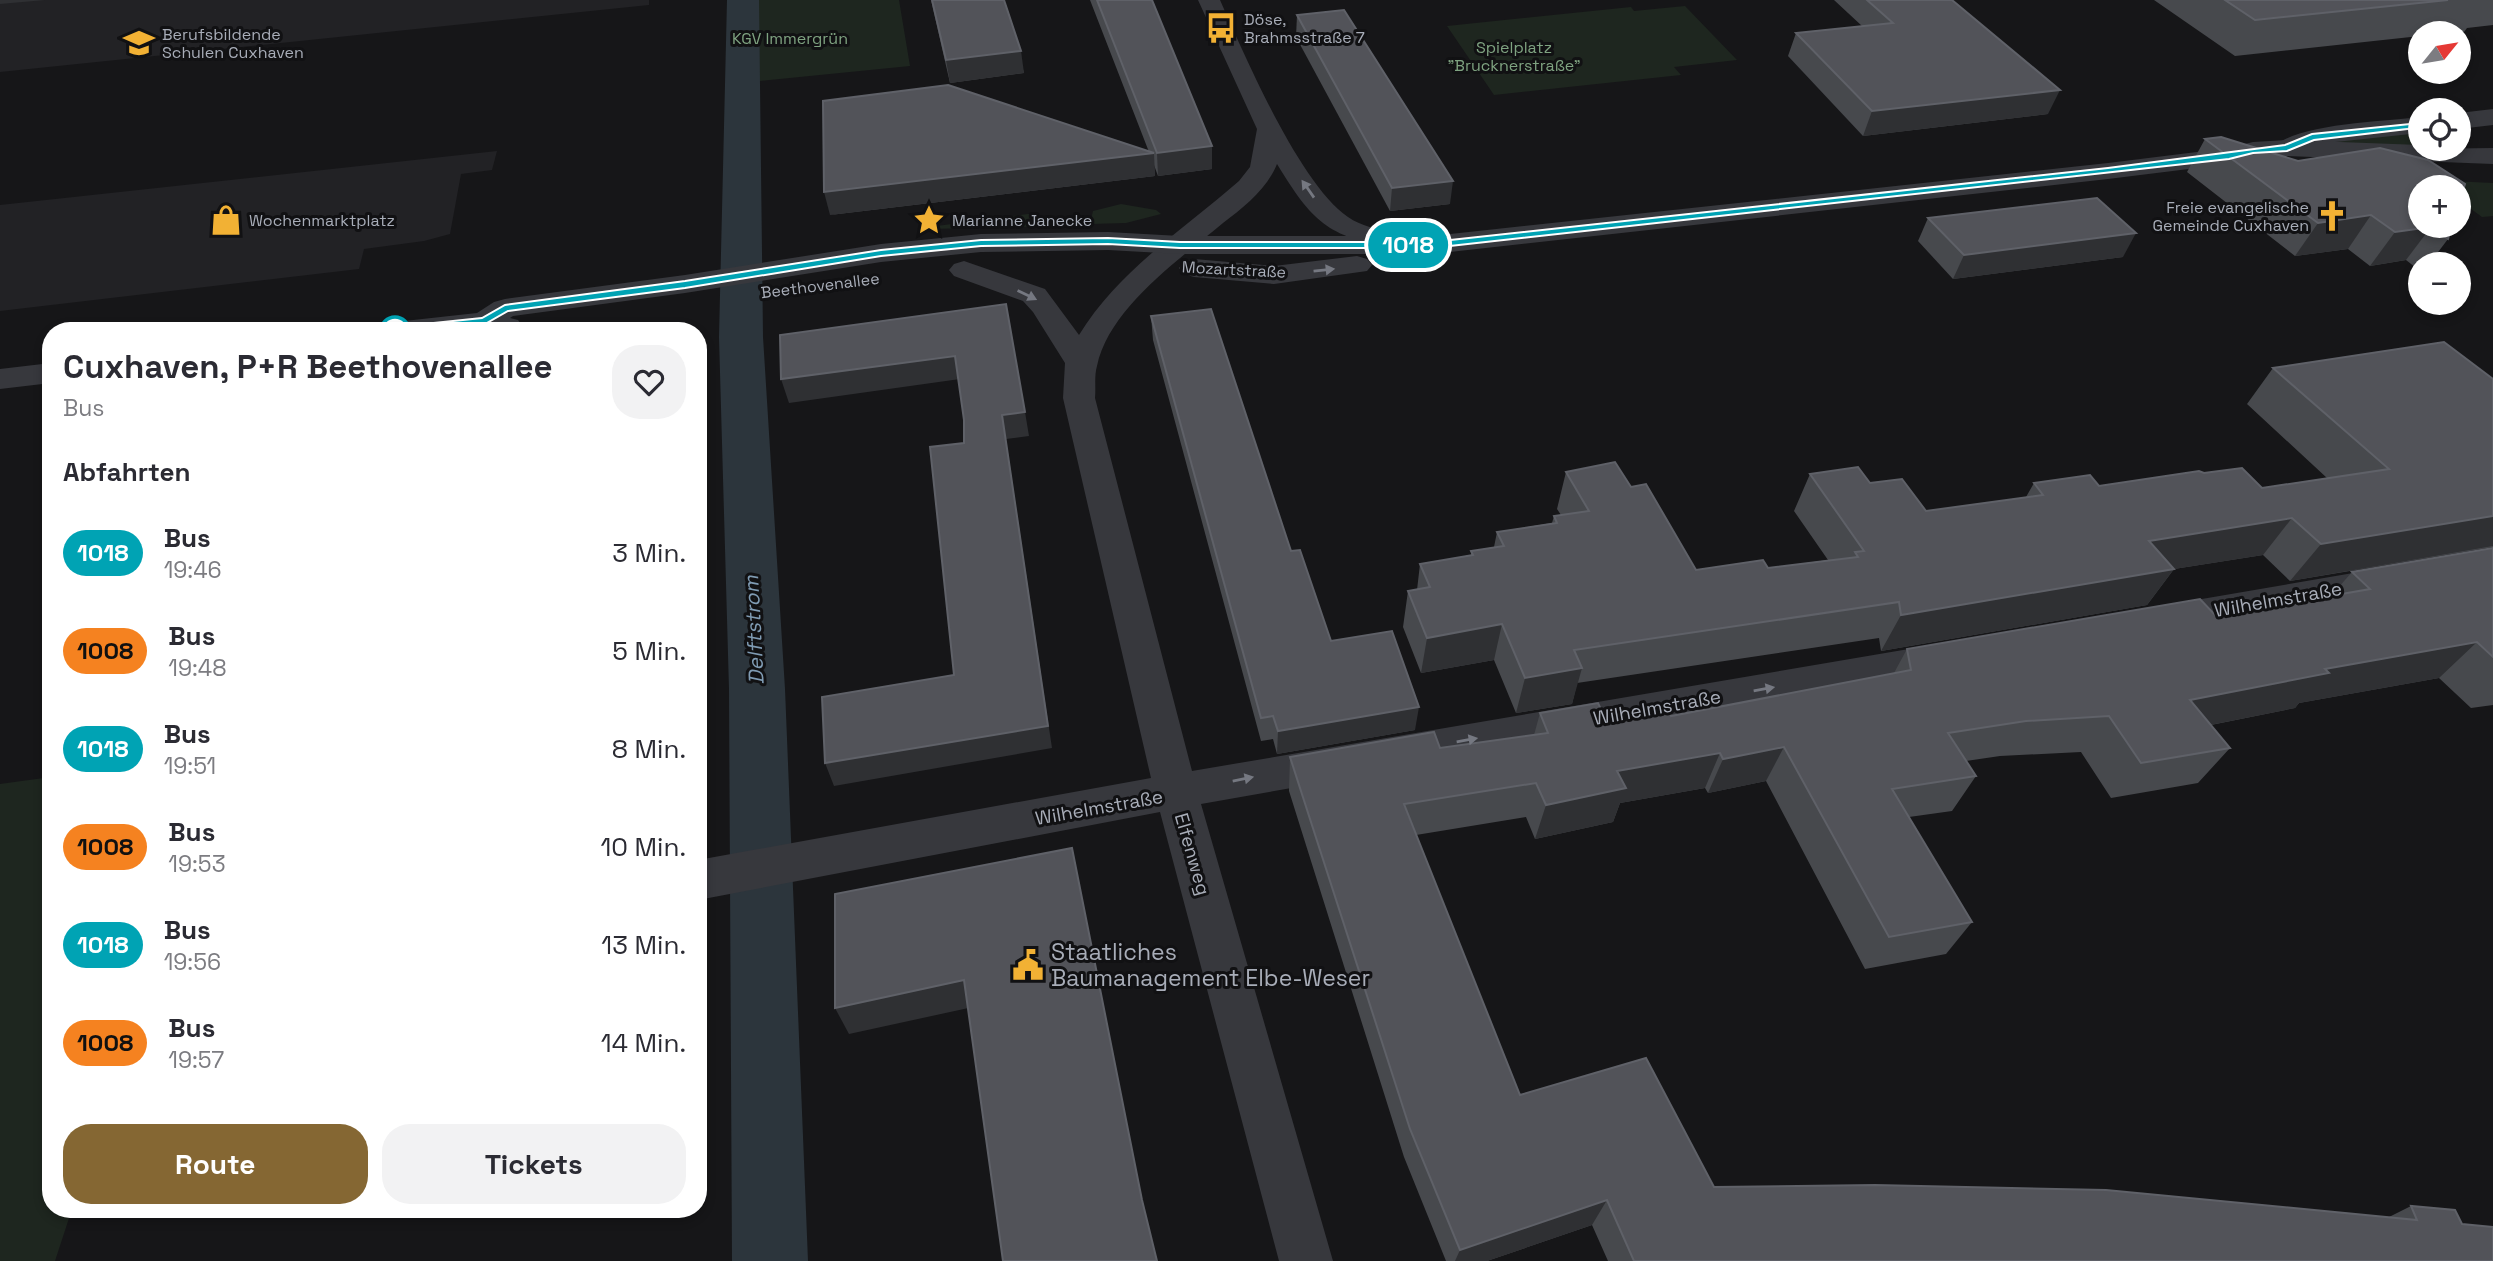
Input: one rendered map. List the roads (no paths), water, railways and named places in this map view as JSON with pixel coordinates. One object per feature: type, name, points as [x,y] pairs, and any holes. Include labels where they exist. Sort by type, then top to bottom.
[{"type":"street","points":[[1209,0],[1270,129],[1318,202],[1338,223],[1359,231],[1432,245]]},
{"type":"street","points":[[2471,120],[2493,117]]},
{"type":"street","name":"Mozartstraße","points":[[2287,148],[2312,137],[2408,126]]},
{"type":"street","name":"Elfenweg","points":[[1270,129],[1263,167],[1249,187],[1135,283],[1103,318],[1081,363],[1079,398],[1176,793],[1306,1261]]},
{"type":"street","name":"Mozartstraße","points":[[2229,156],[2253,150],[2287,148],[2493,156]]},
{"type":"street","name":"Mozartstraße","points":[[1169,255],[1274,275],[1338,269],[1408,257],[1432,245],[2229,156],[2333,157],[2493,166]]},
{"type":"street","name":"Beethovenallee","points":[[533,322],[698,292],[794,267],[881,253],[981,243],[1108,241],[1169,255]]},
{"type":"street","name":"Beethovenallee","points":[[698,292],[776,290],[873,278],[1169,255]]},
{"type":"street","points":[[964,270],[1034,295],[1045,307],[1081,363]]},
{"type":"street","points":[[0,379],[42,374]]},
{"type":"street","name":"Wilhelmstraße","points":[[2125,626],[2493,562]]},
{"type":"street","name":"Wilhelmstraße","points":[[707,878],[1244,779],[1989,650]]},
{"type":"waterway","name":"Delftstrom","points":[[743,0],[741,337],[757,689],[770,1261]]},
{"type":"place","name":"Döse, Brahmsstraße 7","points":[[1221,28]]},
{"type":"place","name":"Berufsbildende Schulen Cuxhaven","points":[[139,43]]},
{"type":"place","name":"Freie evangelische Gemeinde Cuxhaven","points":[[2332,216]]},
{"type":"place","name":"Wochenmarktplatz","points":[[226,220]]},
{"type":"place","name":"Marianne Janecke","points":[[929,220]]},
{"type":"place","name":"Staatliches Baumanagement Elbe-Weser","points":[[1028,965]]},
{"type":"park label","name":"KGV Immergrün","points":[[790,38]]},
{"type":"park label","name":"Spielplatz \"Brucknerstraße\"","points":[[1514,56]]}]
